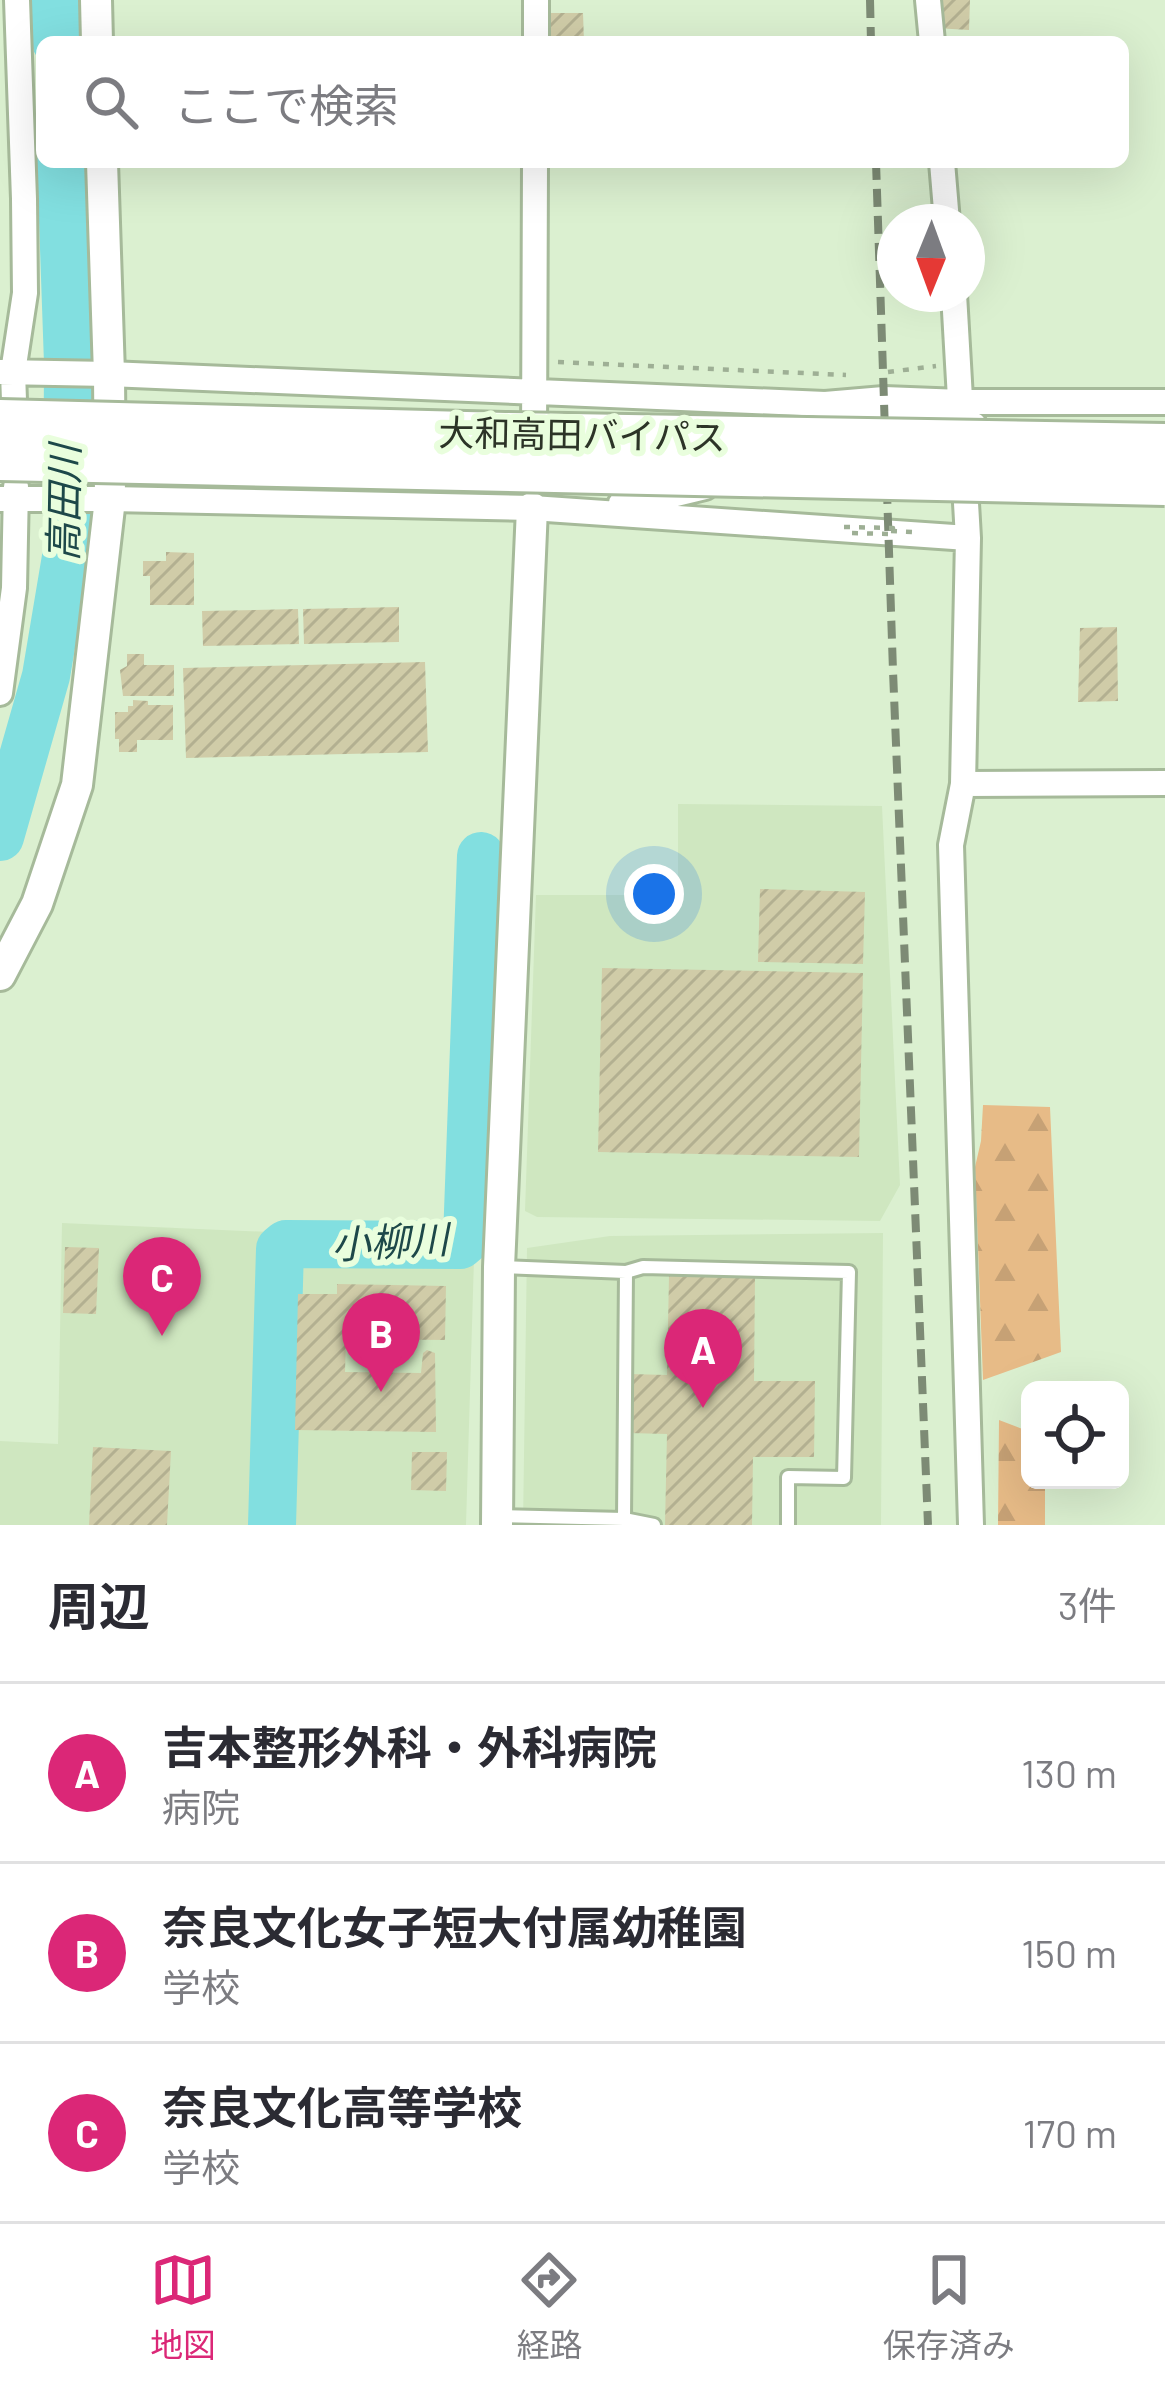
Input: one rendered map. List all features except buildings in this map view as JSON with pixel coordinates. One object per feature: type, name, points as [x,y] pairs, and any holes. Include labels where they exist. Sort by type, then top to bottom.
[{"type":"highway","name":"大和高田バイパス","points":[[0,421],[1165,446]]},
{"type":"highway","name":"大和高田バイパス","points":[[0,459],[1165,484]]},
{"type":"highway","points":[[772,476],[928,491],[1165,500]]},
{"type":"street","points":[[0,693],[14,588],[13,372],[25,293],[17,0]]},
{"type":"street","points":[[96,0],[97,36]]},
{"type":"street","points":[[536,0],[536,36]]},
{"type":"street","points":[[928,0],[931,36]]},
{"type":"street","points":[[0,975],[37,904],[77,785],[103,499],[102,168]]},
{"type":"street","points":[[497,1520],[499,1267],[532,508],[536,168]]},
{"type":"street","points":[[942,168],[946,204]]},
{"type":"street","points":[[955,312],[968,538],[963,784],[951,844],[971,1525]]},
{"type":"street","points":[[13,372],[825,404],[884,399],[961,412],[1165,500]]},
{"type":"street","points":[[532,508],[643,502],[725,482],[789,435],[824,423],[868,416],[1165,402]]},
{"type":"street","points":[[15,500],[532,508],[968,538]]},
{"type":"street","points":[[963,784],[1165,783]]},
{"type":"lane","points":[[499,1267],[849,1272],[844,1478],[788,1477],[788,1525]]},
{"type":"lane","points":[[624,1519],[626,1272]]},
{"type":"lane","points":[[497,1520],[624,1519],[654,1525]]},
{"type":"path","points":[[534,361],[852,375]]},
{"type":"path","points":[[884,373],[959,363]]},
{"type":"path","points":[[844,527],[893,528],[893,534],[850,533],[850,530],[871,531],[891,531],[912,532]]},
{"type":"shaded area","points":[[678,804],[882,806],[900,1185],[880,1221],[537,1217],[525,1211],[536,895],[678,895]]},
{"type":"shaded area","points":[[62,1223],[269,1232],[258,1525],[0,1525],[0,1441],[58,1444]]},
{"type":"shaded area","points":[[883,1233],[881,1525],[523,1525],[527,1248],[610,1236]]},
{"type":"shaded area","points":[[295,1258],[474,1259],[466,1525],[290,1525]]},
{"type":"green space","points":[[983,1105],[1050,1107],[1061,1352],[983,1380],[975,1167]]},
{"type":"green space","points":[[999,1420],[1021,1429],[1021,1489],[1045,1489],[1045,1525],[998,1525]]},
{"type":"waterway","name":"高田川","points":[[55,0],[56,36]]},
{"type":"waterway","name":"高田川","points":[[0,837],[46,676],[67,551],[68,363],[61,168]]},
{"type":"waterway","name":"小柳川","points":[[272,1525],[280,1249],[286,1244],[460,1245],[467,1239],[481,856]]},
{"type":"railway","points":[[870,0],[871,36]]},
{"type":"railway","points":[[876,168],[928,1525]]},
{"type":"place","name":"奈良文化高等学校","points":[[162,1336]]},
{"type":"place","name":"奈良文化女子短大付属幼稚園","points":[[381,1392]]},
{"type":"place","name":"吉本整形外科・外科病院","points":[[703,1408]]}]
